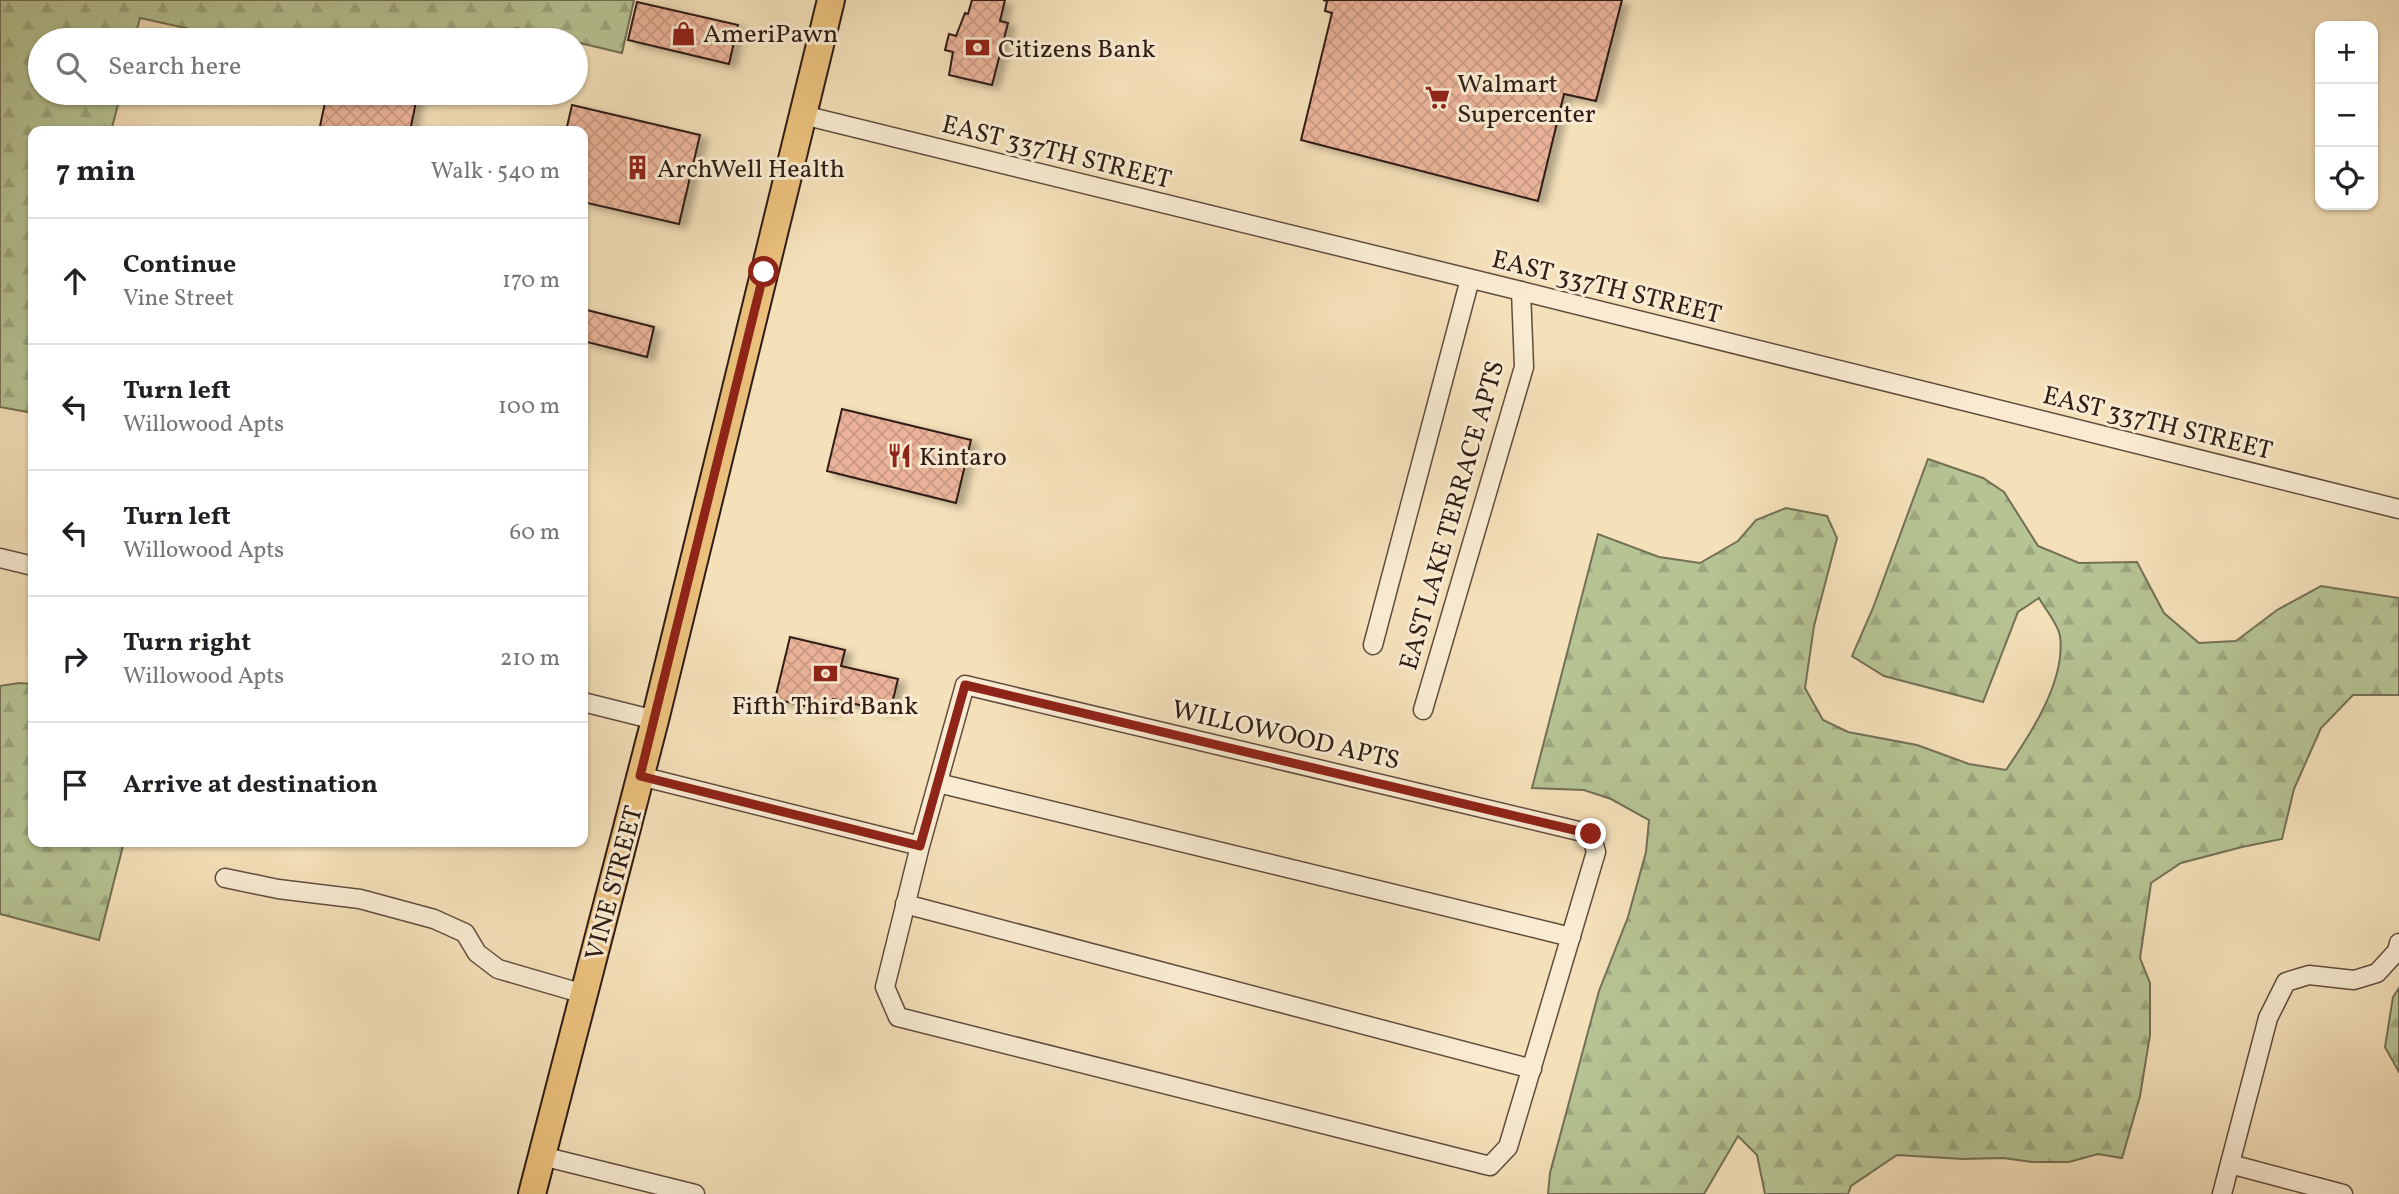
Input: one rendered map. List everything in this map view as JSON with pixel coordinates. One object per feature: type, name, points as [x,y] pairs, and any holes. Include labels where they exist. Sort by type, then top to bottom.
[{"type":"main road","name":"VINE STREET","points":[[532,1194],[655,720],[831,0]]},
{"type":"street","name":"EAST 337TH STREET","points":[[803,116],[2399,509]]},
{"type":"street","name":"EAST LAKE TERRACE APTS","points":[[1373,645],[1470,279]]},
{"type":"street","name":"EAST LAKE TERRACE APTS","points":[[1423,710],[1524,367],[1521,291]]},
{"type":"street","points":[[0,558],[28,565]]},
{"type":"street","name":"WILLOWOOD APTS","points":[[965,685],[1591,834],[1596,852],[1508,1147],[1490,1166],[898,1017],[885,987],[920,846],[965,685]]},
{"type":"street","points":[[588,703],[655,720]]},
{"type":"street","points":[[640,776],[920,846]]},
{"type":"street","points":[[938,783],[1571,937]]},
{"type":"street","points":[[225,878],[278,889],[360,899],[434,919],[465,933],[477,953],[498,969],[584,994]]},
{"type":"street","points":[[905,904],[1532,1069]]},
{"type":"street","points":[[2222,1194],[2268,1018],[2286,982],[2309,975],[2354,980],[2377,973],[2397,951],[2399,943]]},
{"type":"street","points":[[542,1156],[695,1194]]},
{"type":"street","points":[[2230,1164],[2343,1194]]},
{"type":"green space","points":[[0,0],[634,0],[622,53],[588,45],[588,28],[185,28],[140,18],[137,28],[28,28],[28,105],[118,105],[112,126],[28,126],[28,412],[0,407]]},
{"type":"green space","points":[[1928,459],[1983,478],[2004,492],[2038,546],[2079,563],[2137,562],[2164,613],[2199,643],[2236,641],[2277,610],[2321,586],[2399,598],[2399,695],[2353,695],[2321,728],[2294,789],[2282,839],[2181,863],[2151,883],[2140,958],[2150,983],[2150,1035],[2140,1096],[2122,1158],[2098,1154],[2069,1162],[2032,1162],[2003,1158],[1963,1159],[1897,1155],[1851,1186],[1848,1194],[1765,1194],[1757,1155],[1738,1136],[1704,1194],[1548,1194],[1550,1173],[1599,991],[1628,917],[1646,852],[1649,820],[1611,799],[1584,790],[1532,788],[1598,534],[1659,557],[1700,563],[1738,541],[1756,520],[1786,508],[1827,516],[1837,538],[1814,626],[1805,688],[1823,720],[1848,732],[1917,745],[1969,764],[2006,770],[2044,707],[2057,671],[2059,631],[2039,598],[2018,612],[1983,702],[1884,676],[1852,656],[1873,608]]},
{"type":"green space","points":[[28,684],[28,847],[123,847],[99,940],[0,914],[0,686]]},
{"type":"green space","points":[[2399,988],[2399,1072],[2385,1047],[2393,997]]},
{"type":"building","points":[[972,0],[1005,0],[1000,21],[1008,23],[992,85],[949,75],[953,52],[945,50],[949,34],[956,36]]},
{"type":"building","name":"Walmart Supercenter","points":[[1323,0],[1622,0],[1596,101],[1564,94],[1538,201],[1301,140],[1332,13],[1325,11],[1327,1]]},
{"type":"building","name":"AmeriPawn","points":[[637,2],[738,25],[729,64],[628,40]]},
{"type":"building","points":[[324,105],[415,105],[411,126],[320,126]]},
{"type":"building","name":"ArchWell Health","points":[[572,105],[700,135],[679,224],[588,203],[588,126],[567,126]]},
{"type":"building","points":[[588,310],[654,327],[647,357],[588,342]]},
{"type":"building","name":"Kintaro","points":[[842,409],[971,440],[956,503],[827,471]]},
{"type":"building","name":"Fifth Third Bank","points":[[790,637],[845,650],[841,666],[898,679],[890,712],[833,699],[830,712],[775,699]]},
{"type":"place","name":"AmeriPawn","points":[[683,33]]},
{"type":"place","name":"Citizens Bank","points":[[978,48]]},
{"type":"place","name":"Walmart Supercenter","points":[[1437,98]]},
{"type":"place","name":"ArchWell Health","points":[[637,168]]},
{"type":"place","name":"Kintaro","points":[[899,456]]},
{"type":"place","name":"Fifth Third Bank","points":[[825,673]]},
{"type":"route","points":[[764,272],[640,776],[920,846],[965,685],[1591,834]]}]
